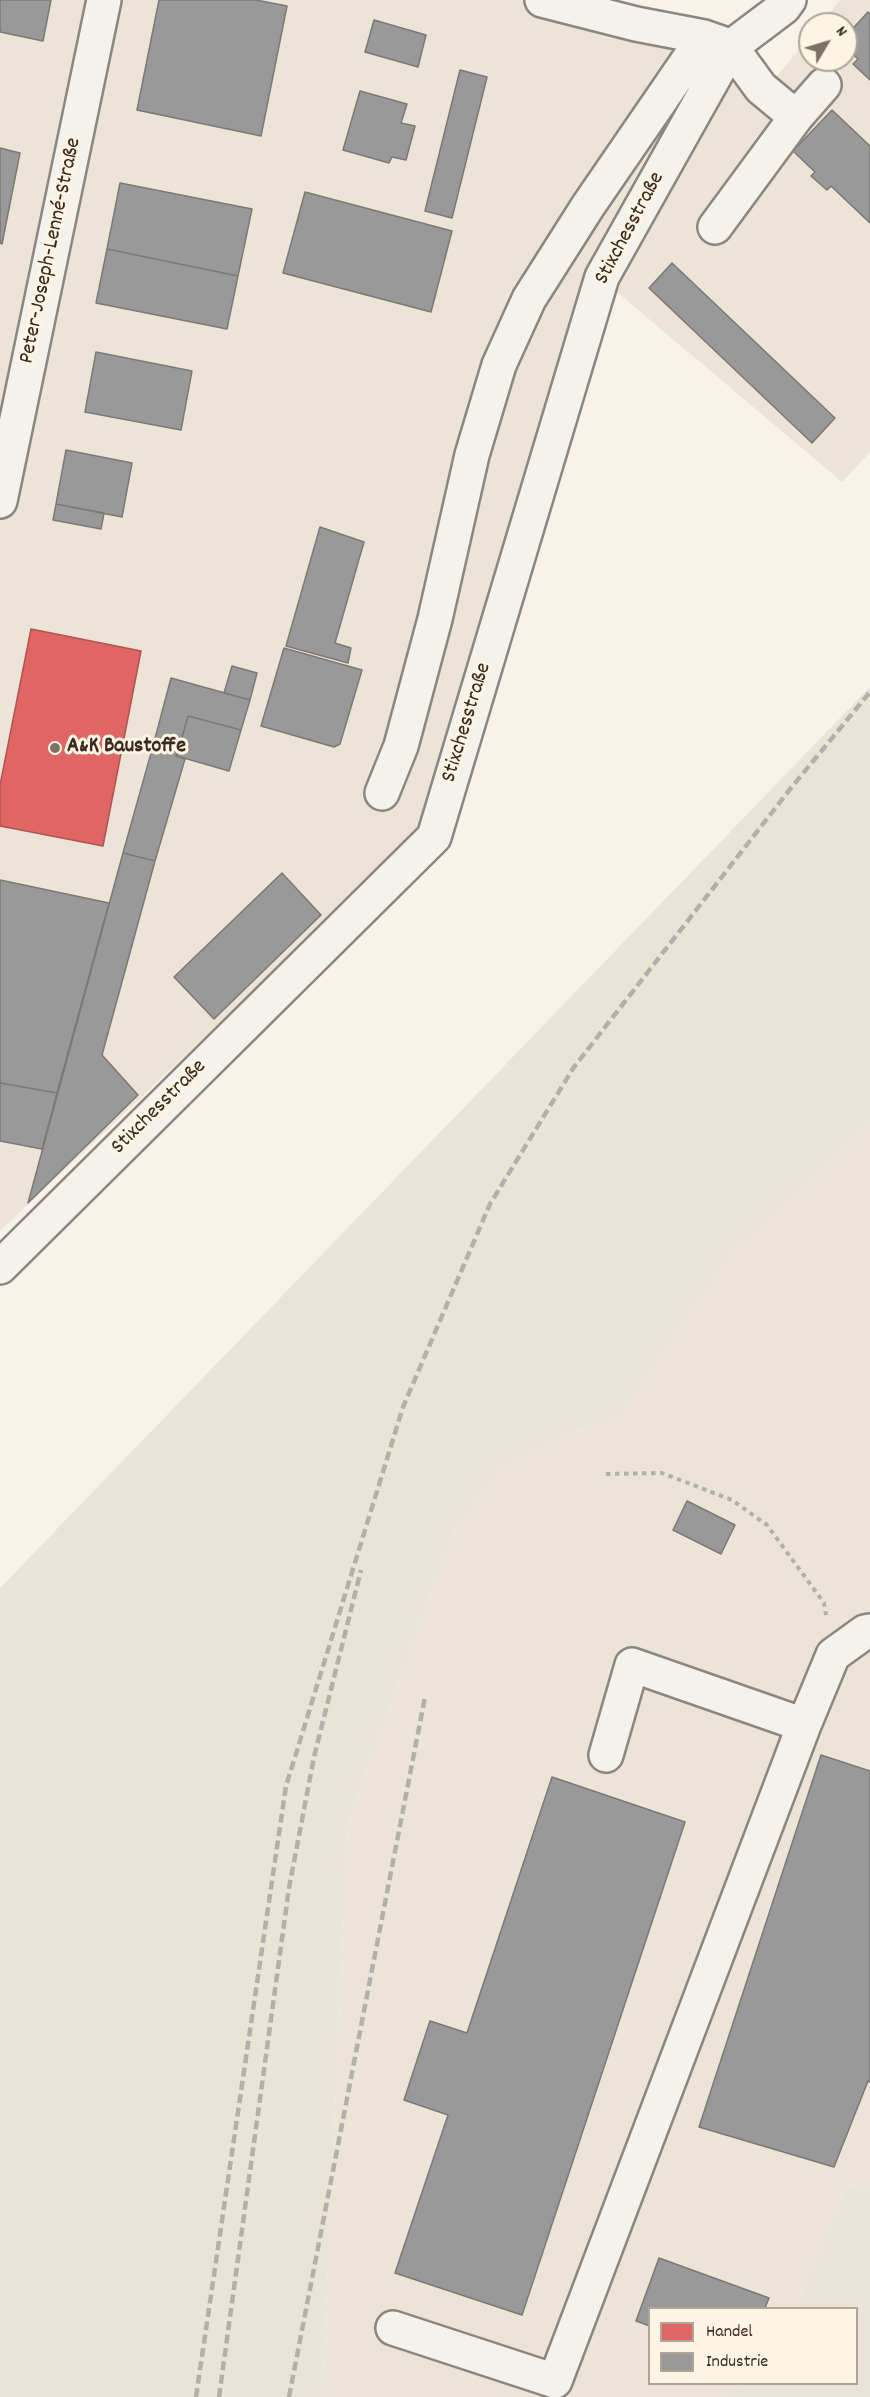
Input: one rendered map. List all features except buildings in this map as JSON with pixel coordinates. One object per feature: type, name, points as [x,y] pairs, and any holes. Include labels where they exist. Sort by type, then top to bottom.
[{"type":"street","name":"Peter-Joseph-Lenné-Straße","points":[[0,501],[104,0]]},
{"type":"street","points":[[542,0],[717,42],[761,88],[796,117]]},
{"type":"street","name":"Stixchesstraße","points":[[0,1268],[434,837],[602,277],[717,42],[784,7],[789,0]]},
{"type":"street","points":[[382,793],[402,746],[435,619],[472,455],[498,365],[529,299],[588,206],[717,42]]},
{"type":"street","points":[[716,227],[796,117],[824,85]]},
{"type":"street","points":[[393,2328],[551,2389],[833,1654],[870,1630]]},
{"type":"street","points":[[606,1755],[632,1665],[804,1725]]},
{"type":"path","points":[[606,1474],[662,1473],[732,1500],[767,1525],[824,1603],[833,1654]]},
{"type":"shaded area","points":[[0,0],[546,0],[777,76],[798,51],[798,72],[858,72],[858,12],[830,12],[840,0],[870,0],[870,452],[842,482],[617,292],[421,833],[0,1231]]},
{"type":"shaded area","points":[[870,687],[870,1123],[729,1257],[618,1419],[568,1433],[504,1465],[454,1531],[348,1823],[322,2397],[0,2397],[0,1588]]},
{"type":"shaded area","points":[[870,1123],[870,2188],[847,2185],[795,2307],[648,2307],[648,2385],[742,2385],[720,2397],[322,2397],[348,1823],[454,1531],[504,1465],[568,1433],[618,1419],[729,1257]]},
{"type":"shaded area","points":[[847,2185],[870,2188],[870,2397],[720,2397],[742,2385],[858,2385],[858,2307],[795,2307]]},
{"type":"railway","points":[[196,2397],[286,1786],[403,1407],[490,1204],[574,1067],[791,788],[870,692]]},
{"type":"railway","points":[[219,2397],[289,1888],[314,1757],[361,1570]]},
{"type":"railway","points":[[289,2397],[425,1697]]},
{"type":"place","name":"A&K Baustoffe","points":[[55,748]]}]
